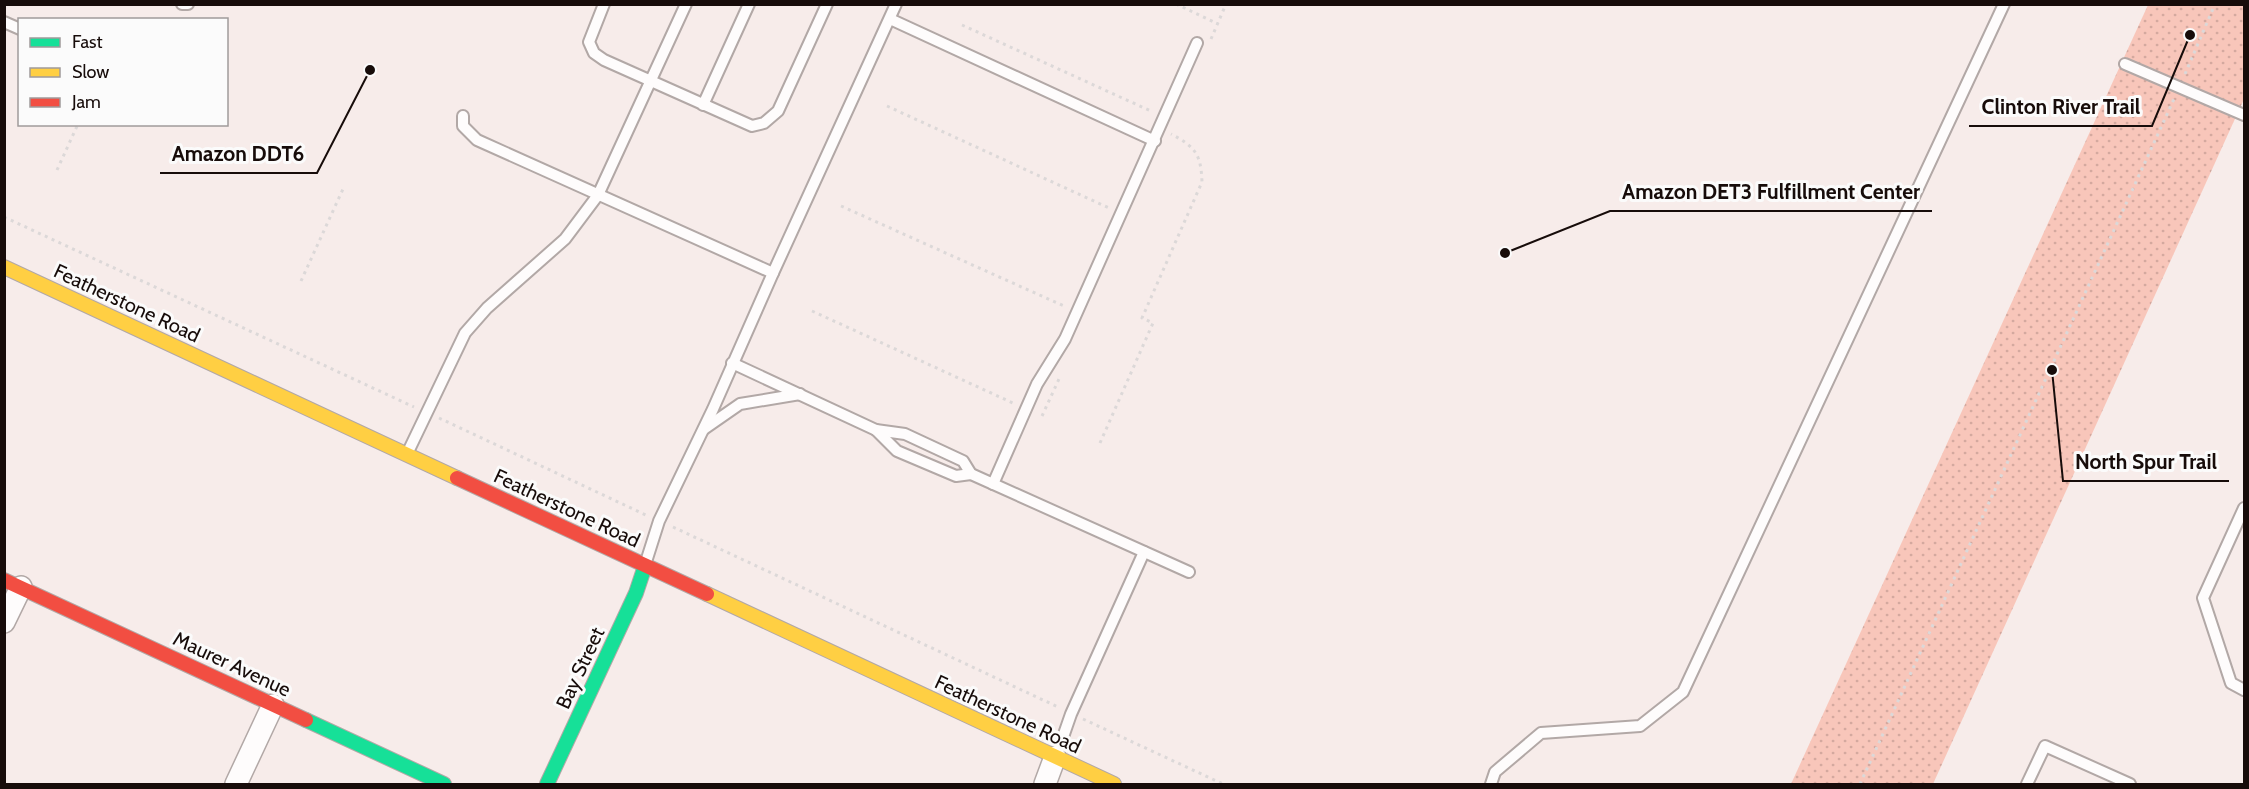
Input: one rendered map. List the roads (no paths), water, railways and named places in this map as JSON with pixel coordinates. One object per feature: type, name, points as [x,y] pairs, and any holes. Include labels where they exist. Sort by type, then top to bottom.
[{"type":"street","name":"Featherstone Road","points":[[4,267],[1114,784]]},
{"type":"street","name":"Bay Street","points":[[547,784],[632,601],[645,566]]},
{"type":"street","points":[[4,622],[13,584]]},
{"type":"street","name":"Maurer Avenue","points":[[13,584],[444,784]]},
{"type":"street","points":[[236,784],[273,705]]},
{"type":"street","points":[[1045,784],[1055,758]]},
{"type":"lane","points":[[182,4],[188,4]]},
{"type":"lane","points":[[604,4],[589,42],[594,52],[604,60],[752,126],[774,117],[827,4]]},
{"type":"lane","points":[[407,454],[465,333],[487,308],[565,239],[598,195],[686,4]]},
{"type":"lane","points":[[703,105],[749,4]]},
{"type":"lane","points":[[645,566],[659,521],[713,409],[896,4]]},
{"type":"lane","points":[[1491,784],[1495,772],[1541,733],[1640,726],[1683,692],[2004,4]]},
{"type":"lane","points":[[890,19],[1155,141]]},
{"type":"lane","points":[[4,22],[18,28]]},
{"type":"lane","points":[[993,484],[1037,384],[1065,339],[1197,43]]},
{"type":"lane","points":[[2125,64],[2178,89],[2244,115]]},
{"type":"lane","points":[[463,116],[463,126],[477,140],[773,273]]},
{"type":"lane","points":[[732,363],[876,430],[905,434],[963,461],[971,474]]},
{"type":"lane","points":[[701,430],[740,404],[800,394]]},
{"type":"lane","points":[[876,430],[897,451],[956,476],[971,474],[1189,572]]},
{"type":"lane","points":[[2244,508],[2204,598],[2231,683],[2244,690]]},
{"type":"lane","points":[[1055,758],[1071,714],[1144,552]]},
{"type":"lane","points":[[2027,784],[2045,746],[2130,784]]},
{"type":"place","name":"Clinton River Trail","points":[[2190,35]]},
{"type":"place","name":"Amazon DDT6","points":[[370,70]]},
{"type":"place","name":"Amazon DET3 Fulfillment Center","points":[[1505,253]]},
{"type":"place","name":"North Spur Trail","points":[[2052,370]]}]
